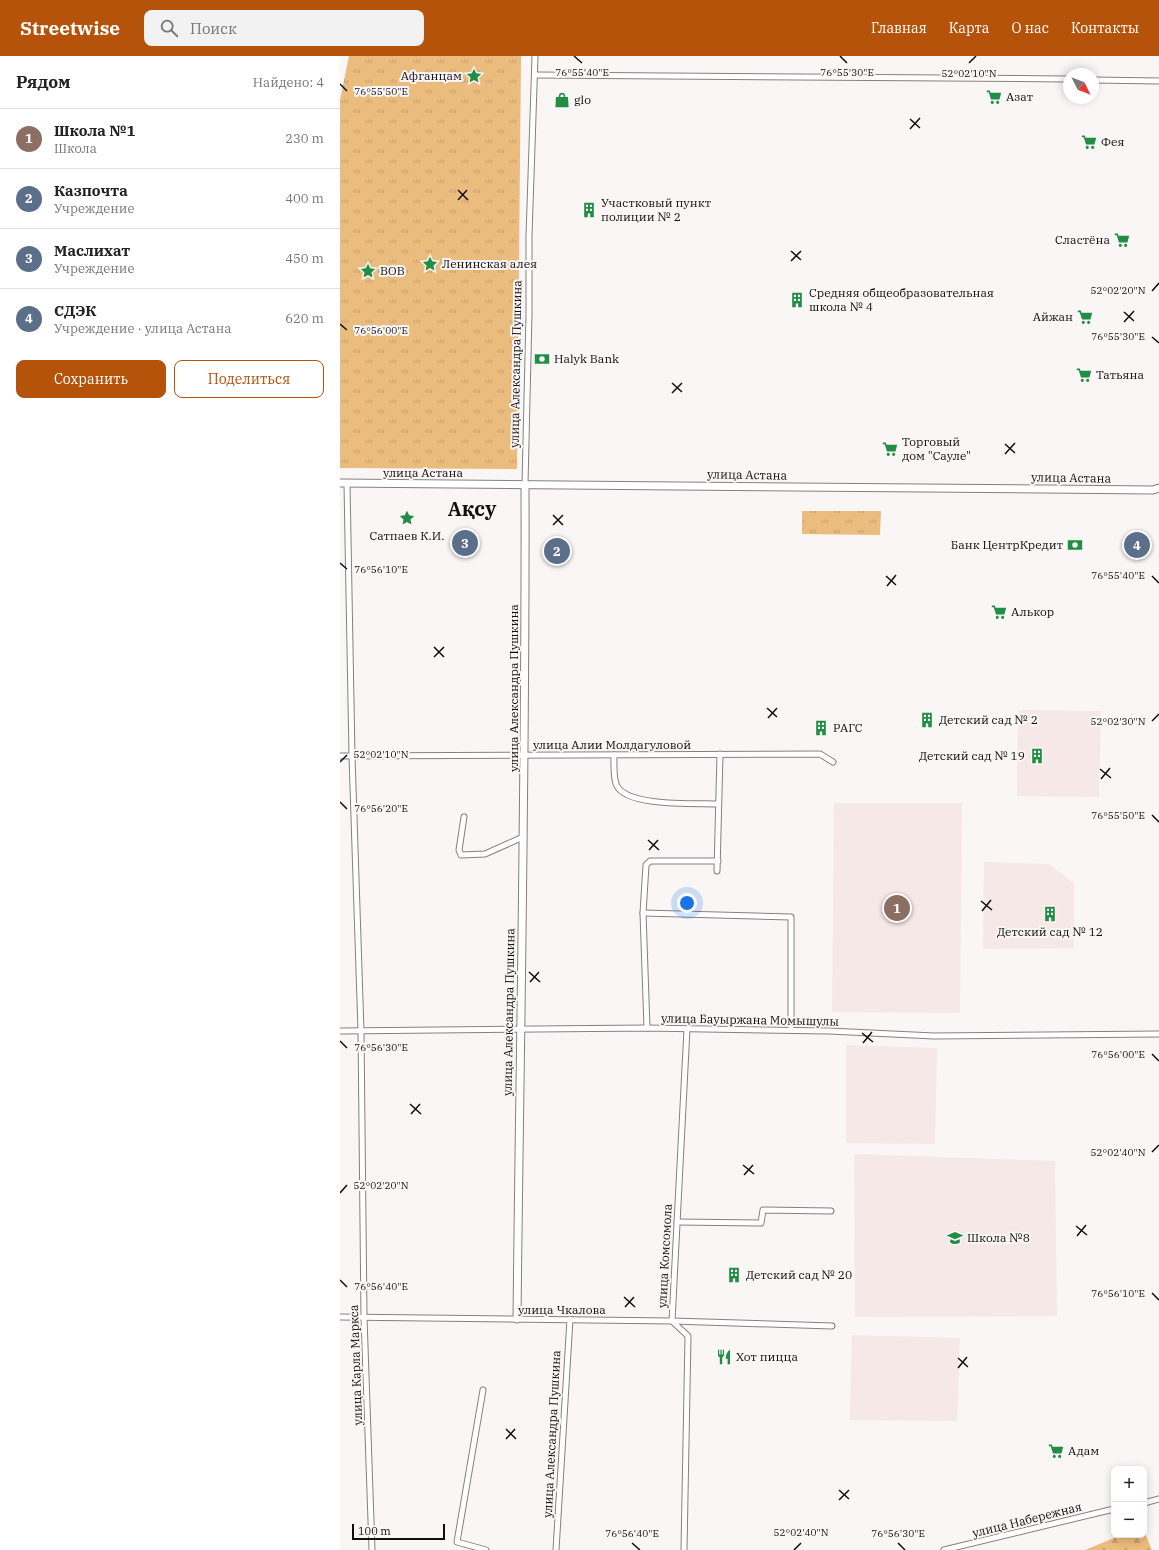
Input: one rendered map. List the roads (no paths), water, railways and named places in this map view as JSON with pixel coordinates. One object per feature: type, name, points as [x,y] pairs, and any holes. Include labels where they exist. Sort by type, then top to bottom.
[{"type":"street","name":"улица Александра Пушкина","points":[[517,1320],[522,837],[525,755],[525,484],[529,314],[529,236],[535,56]]},
{"type":"street","points":[[535,75],[1063,79]]},
{"type":"street","points":[[1099,80],[1159,80]]},
{"type":"street","name":"улица Астана","points":[[343,484],[525,484],[1157,490]]},
{"type":"street","name":"улица Карла Маркса","points":[[343,484],[361,1031],[364,1317],[372,1550]]},
{"type":"street","points":[[718,871],[720,754]]},
{"type":"street","name":"улица Алии Молдагуловой","points":[[340,756],[820,754],[833,762]]},
{"type":"street","points":[[614,755],[616,785],[620,790],[635,798],[650,801],[718,804]]},
{"type":"street","points":[[464,817],[459,850],[461,855],[485,854],[522,837]]},
{"type":"street","points":[[647,1028],[644,913],[646,865],[650,861],[718,861]]},
{"type":"street","points":[[644,913],[791,917],[791,1030]]},
{"type":"street","name":"улица Бауыржана Момышулы","points":[[340,1031],[520,1028],[647,1028],[791,1030],[934,1036],[1159,1034]]},
{"type":"street","name":"улица Комсомола","points":[[684,1550],[688,1336],[672,1321],[687,1029]]},
{"type":"street","points":[[677,1222],[761,1223],[763,1210],[831,1211]]},
{"type":"street","name":"улица Чкалова","points":[[340,1317],[517,1320],[570,1319],[832,1326]]},
{"type":"street","name":"улица Александра Пушкина","points":[[556,1550],[570,1319]]},
{"type":"street","points":[[483,1390],[457,1542],[486,1550]]},
{"type":"street","points":[[1147,1502],[1159,1500]]},
{"type":"street","name":"улица Набережная","points":[[944,1550],[1111,1510]]},
{"type":"place","name":"Афганцам","points":[[474,76]]},
{"type":"place","name":"Азат","points":[[994,97]]},
{"type":"place","name":"glo","points":[[562,100]]},
{"type":"place","name":"Фея","points":[[1089,142]]},
{"type":"place","name":"Участковый пункт полиции № 2","points":[[589,210]]},
{"type":"place","name":"Сластёна","points":[[1122,240]]},
{"type":"place","name":"Ленинская алея","points":[[430,264]]},
{"type":"place","name":"ВОВ","points":[[368,271]]},
{"type":"place","name":"Средняя общеобразовательная школа № 4","points":[[797,300]]},
{"type":"place","name":"Айжан","points":[[1085,317]]},
{"type":"place","name":"Halyk Bank","points":[[542,359]]},
{"type":"place","name":"Татьяна","points":[[1084,375]]},
{"type":"place","name":"Торговый дом \"Сауле\"","points":[[890,449]]},
{"type":"place","name":"Сатпаев К.И.","points":[[407,518]]},
{"type":"place","name":"Маслихат","points":[[465,543]]},
{"type":"place","name":"Банк ЦентрКредит","points":[[1075,545]]},
{"type":"place","name":"СДЭК","points":[[1137,545]]},
{"type":"place","name":"Казпочта","points":[[557,551]]},
{"type":"place","name":"Алькор","points":[[999,612]]},
{"type":"place","name":"Детский сад № 2","points":[[927,720]]},
{"type":"place","name":"РАГС","points":[[821,728]]},
{"type":"place","name":"Детский сад № 19","points":[[1037,756]]},
{"type":"place","name":"Школа №1","points":[[897,908]]},
{"type":"place","name":"Детский сад № 12","points":[[1050,914]]},
{"type":"place","name":"Школа №8","points":[[955,1238]]},
{"type":"place","name":"Детский сад № 20","points":[[734,1275]]},
{"type":"place","name":"Хот пицца","points":[[724,1357]]},
{"type":"place","name":"Адам","points":[[1056,1451]]},
{"type":"district","name":"Ақсу","points":[[472,509]]}]
